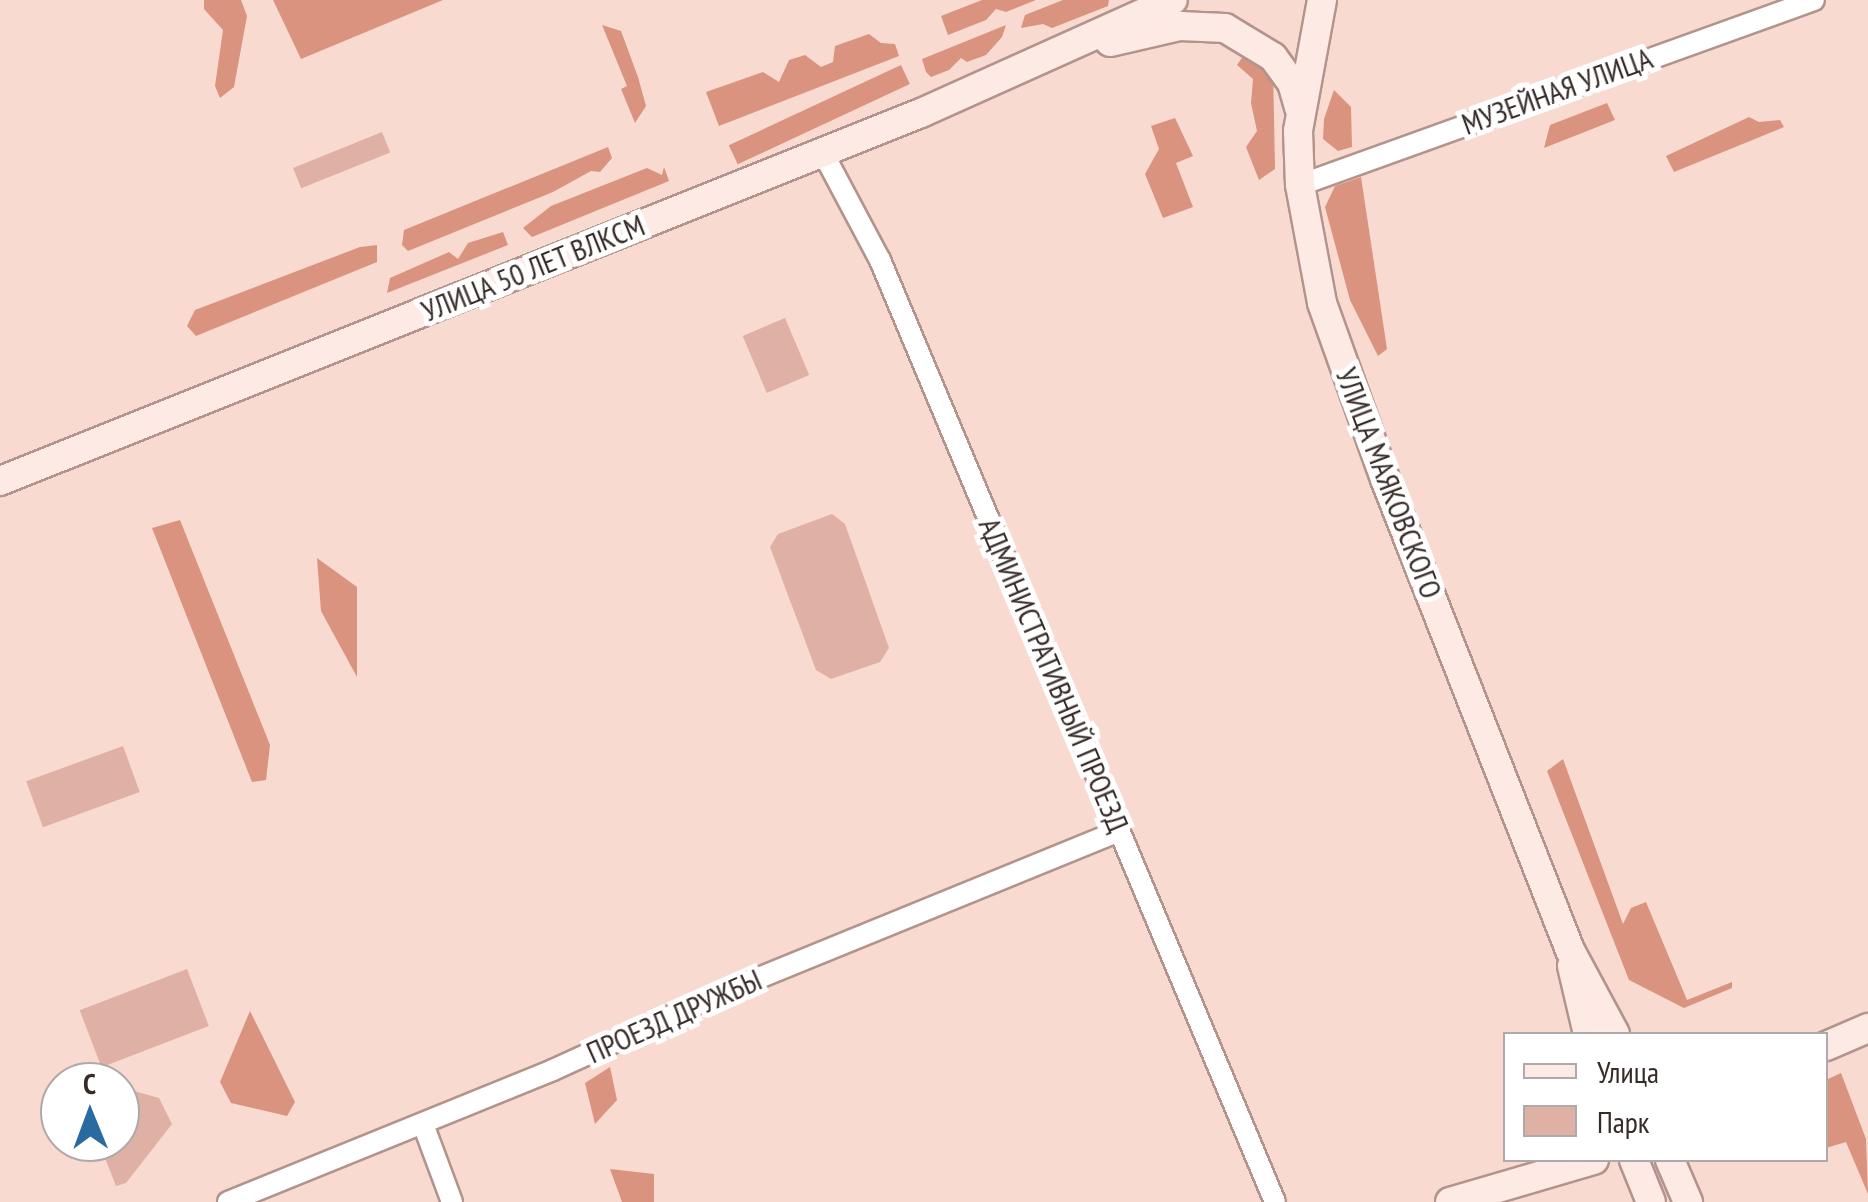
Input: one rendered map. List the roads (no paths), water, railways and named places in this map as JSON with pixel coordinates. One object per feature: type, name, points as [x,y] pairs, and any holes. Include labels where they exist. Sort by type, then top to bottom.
[{"type":"main road","name":"УЛИЦА 50 ЛЕТ ВЛКСМ","points":[[0,481],[822,154],[1064,52],[1173,0]]},
{"type":"main road","name":"УЛИЦА МАЯКОВСКОГО","points":[[1322,0],[1299,110],[1300,185],[1322,304],[1570,950],[1615,1032]]},
{"type":"main road","name":"УЛИЦА 50 ЛЕТ ВЛКСМ","points":[[1064,52],[1180,26],[1224,28],[1273,57],[1292,83],[1299,110]]},
{"type":"main road","name":"УЛИЦА МАЯКОВСКОГО","points":[[1570,950],[1588,1032]]},
{"type":"main road","points":[[1828,1045],[1868,1028]]},
{"type":"main road","points":[[1488,1187],[1528,1162]]},
{"type":"main road","points":[[1450,1202],[1488,1187],[1586,1162]]},
{"type":"main road","points":[[1635,1162],[1651,1202]]},
{"type":"main road","points":[[1671,1162],[1688,1202]]},
{"type":"street","name":"МУЗЕЙНАЯ УЛИЦА","points":[[1300,185],[1814,0]]},
{"type":"street","name":"АДМИНИСТРАТИВНЫЙ ПРОЕЗД","points":[[822,154],[880,260],[1274,1202]]},
{"type":"street","name":"ПРОЕЗД ДРУЖБЫ","points":[[228,1202],[423,1124],[722,993],[1119,830]]},
{"type":"street","points":[[423,1124],[452,1202]]}]
